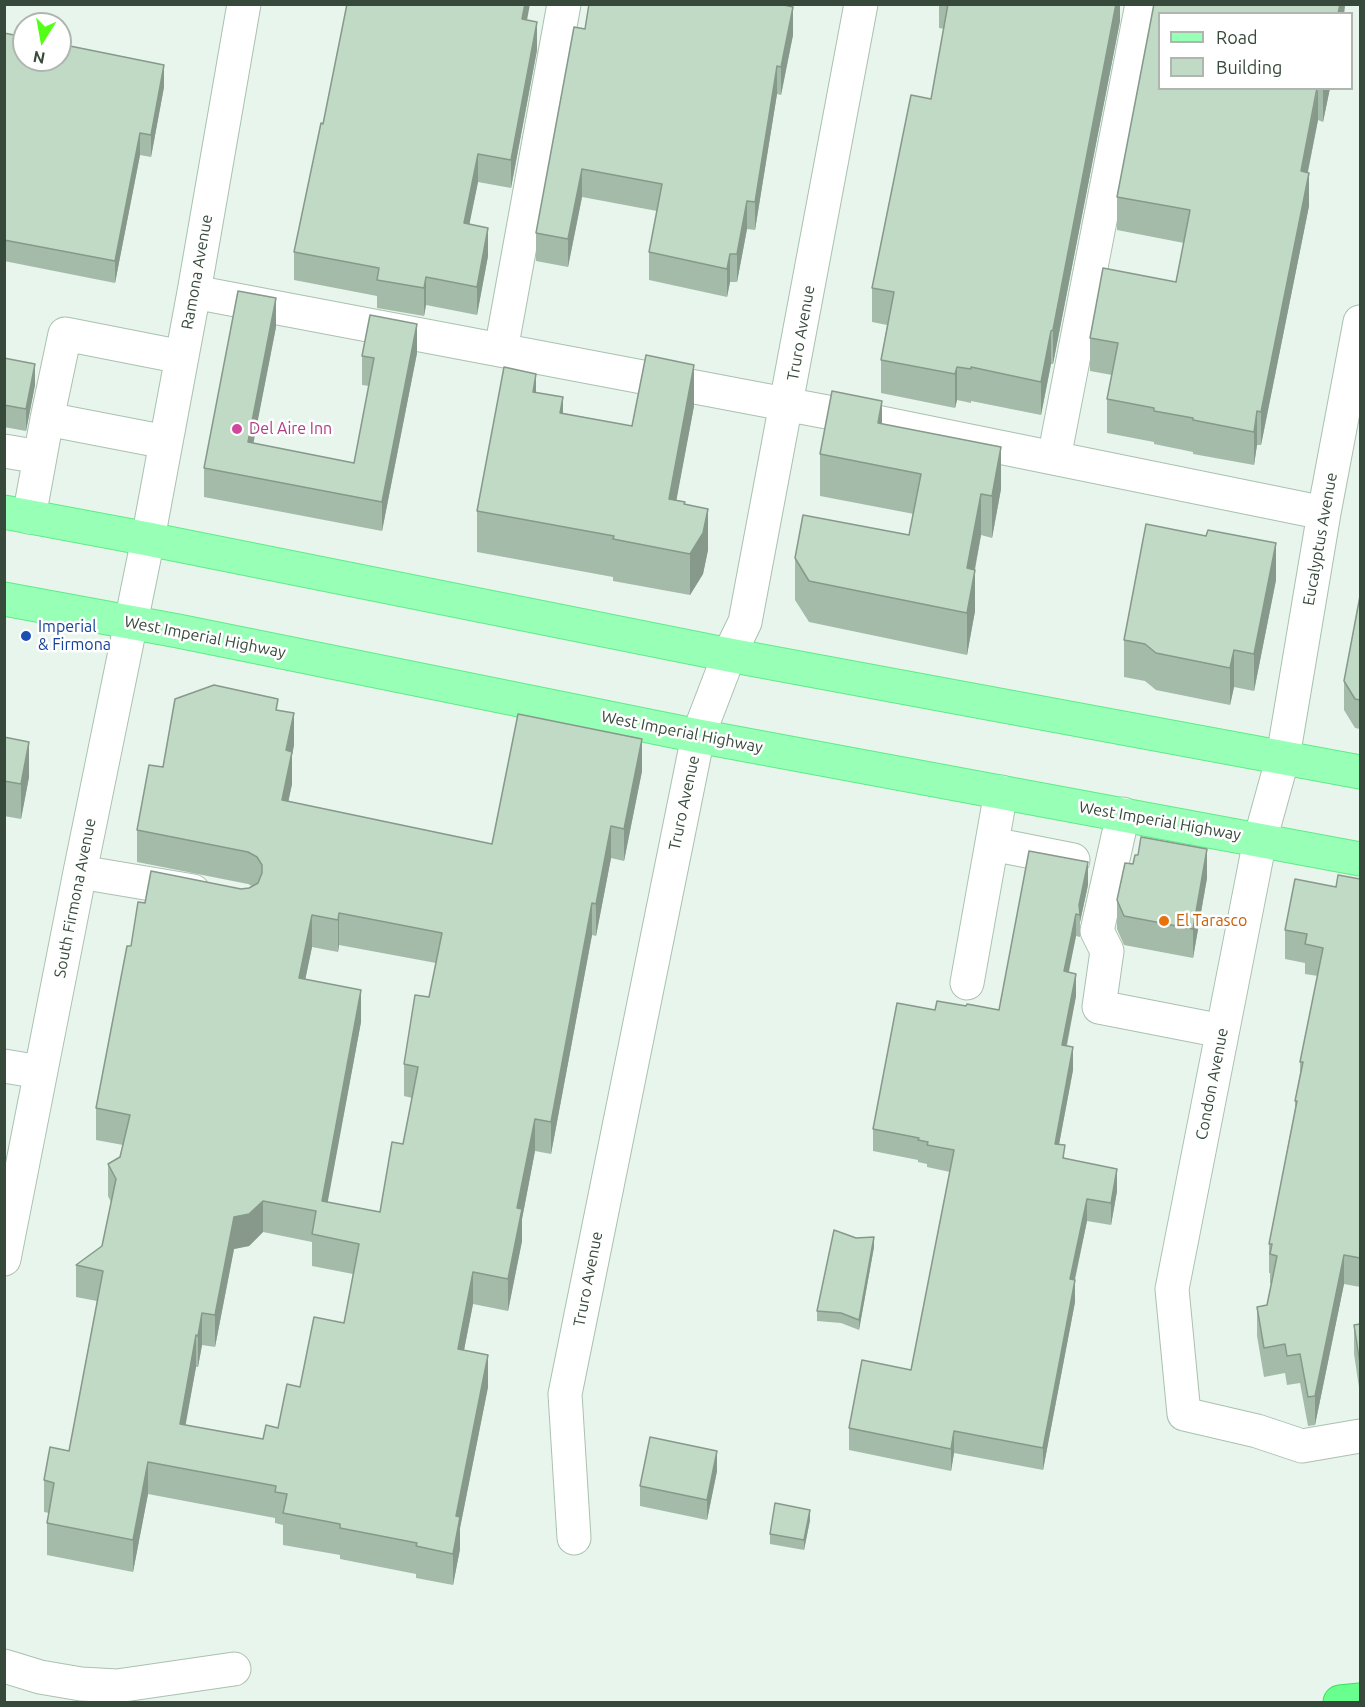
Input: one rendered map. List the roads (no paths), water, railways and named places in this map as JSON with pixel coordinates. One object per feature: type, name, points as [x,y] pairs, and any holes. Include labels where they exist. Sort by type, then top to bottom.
[{"type":"highway","points":[[1340,1702],[1360,1700]]},
{"type":"main road","points":[[17,514],[729,656],[1360,772]]},
{"type":"main road","name":"West Imperial Highway","points":[[4,599],[132,622],[698,736],[1360,859]]},
{"type":"street","points":[[501,350],[564,4]]},
{"type":"street","name":"Truro Avenue","points":[[574,1538],[565,1394],[698,736],[729,656],[745,622],[788,404],[861,4]]},
{"type":"street","points":[[1054,458],[1142,4]]},
{"type":"street","name":"Ramona Avenue","points":[[148,539],[194,292],[241,5]]},
{"type":"street","points":[[194,292],[788,404],[1324,513]]},
{"type":"street","name":"Eucalyptus Avenue","points":[[1283,757],[1324,513],[1360,322]]},
{"type":"street","points":[[17,514],[40,458],[65,334],[182,357]]},
{"type":"street","points":[[47,419],[166,442]]},
{"type":"street","points":[[4,451],[40,458]]},
{"type":"street","name":"South Firmona Avenue","points":[[4,1258],[14,1158],[40,1072],[148,539]]},
{"type":"street","name":"Condon Avenue","points":[[1283,757],[1260,840],[1172,1289],[1184,1414],[1257,1431],[1302,1446],[1360,1436]]},
{"type":"street","points":[[967,983],[1001,792]]},
{"type":"street","points":[[1123,814],[1096,931],[1107,951],[1099,1007],[1222,1031]]},
{"type":"street","points":[[992,844],[1111,867]]},
{"type":"street","points":[[80,872],[223,898]]},
{"type":"street","points":[[4,1066],[40,1072]]},
{"type":"street","points":[[4,1666],[40,1677],[81,1684],[117,1686],[234,1669]]},
{"type":"place","name":"Del Aire Inn","points":[[237,429]]},
{"type":"place","name":"Imperial & Firmona","points":[[26,636]]},
{"type":"place","name":"El Tarasco","points":[[1164,921]]}]
